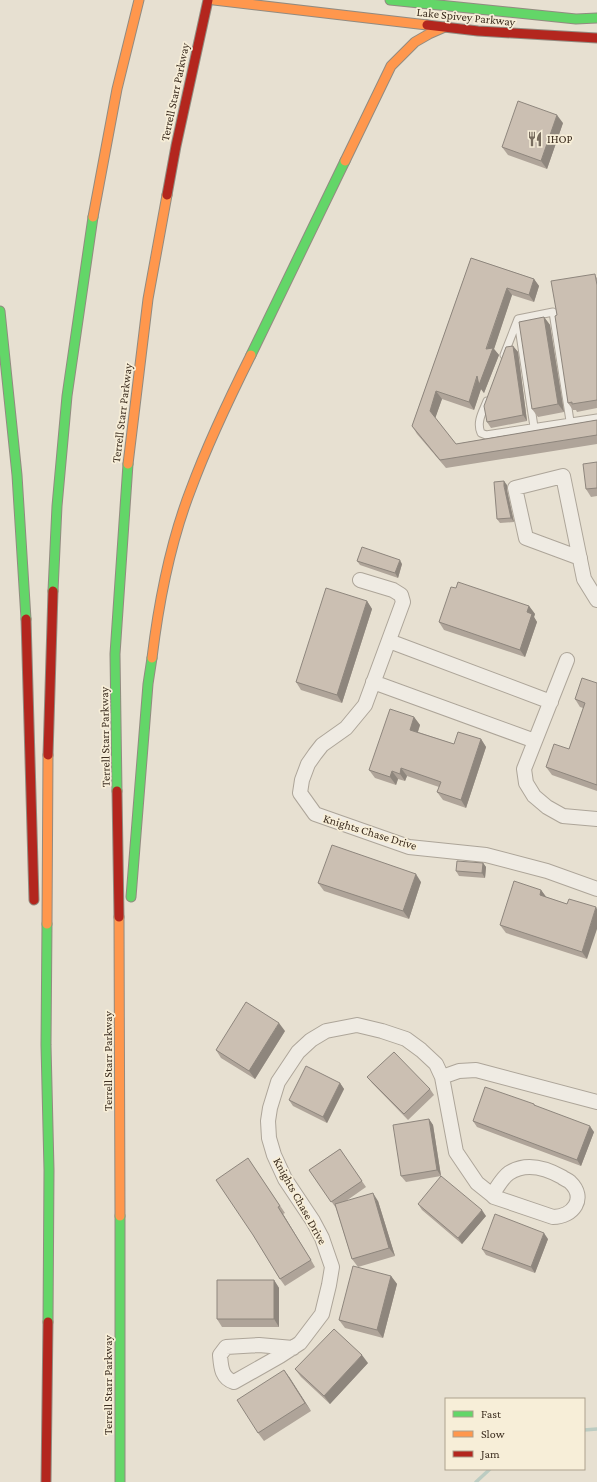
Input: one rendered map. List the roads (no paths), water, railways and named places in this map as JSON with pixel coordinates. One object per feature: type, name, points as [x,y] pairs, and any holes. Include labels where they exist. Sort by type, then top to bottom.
[{"type":"highway","points":[[46,1482],[49,1178],[46,1045],[48,775],[50,642],[58,506],[67,396],[96,194],[117,89],[139,0]]},
{"type":"highway","name":"Terrell Starr Parkway","points":[[120,1482],[120,1028],[116,654],[127,468],[157,243],[176,146],[208,0]]},
{"type":"highway","name":"Lake Spivey Parkway","points":[[214,0],[396,11],[576,19],[597,18]]},
{"type":"highway","name":"Lake Spivey Parkway","points":[[396,11],[445,27],[478,32],[597,38]]},
{"type":"highway","points":[[130,909],[148,684],[159,604],[173,544],[190,490],[215,429],[391,66],[408,48],[423,37],[445,27]]},
{"type":"highway","points":[[391,66],[393,52]]},
{"type":"highway","points":[[0,311],[17,474],[24,572],[28,669],[32,863],[35,908]]},
{"type":"highway","points":[[120,1028],[128,932]]},
{"type":"highway","points":[[38,946],[46,1045]]},
{"type":"street","points":[[580,558],[526,538],[515,488],[563,476],[580,558],[584,579],[597,600]]},
{"type":"street","name":"Knights Chase Drive","points":[[360,580],[393,590],[401,596],[402,602],[365,705],[346,728],[322,745],[308,764],[302,780],[300,793],[314,814],[409,847],[486,855],[548,871],[597,889]]},
{"type":"street","points":[[389,641],[550,702]]},
{"type":"street","points":[[567,660],[524,769],[526,783],[534,796],[547,807],[564,816],[597,819]]},
{"type":"street","points":[[373,682],[535,741]]},
{"type":"street","name":"Knights Chase Drive","points":[[293,1348],[259,1345],[226,1347],[220,1355],[222,1372],[228,1380],[234,1382],[293,1348],[300,1343],[322,1314],[332,1267],[322,1238],[313,1221],[285,1179],[274,1155],[269,1138],[268,1121],[270,1108],[278,1082],[298,1052],[311,1040],[326,1031],[357,1025],[406,1039],[436,1064],[442,1077],[456,1152],[477,1183],[492,1195],[522,1208],[553,1217],[562,1217],[572,1211],[578,1201],[577,1193],[570,1182],[554,1173],[528,1166],[509,1173],[502,1180],[492,1195]]},
{"type":"street","points":[[442,1077],[459,1071],[476,1070],[597,1102]]},
{"type":"lane","points":[[518,319],[553,312],[570,421]]},
{"type":"lane","points":[[501,363],[518,319]]},
{"type":"lane","points":[[518,319],[534,427]]},
{"type":"lane","points":[[490,392],[479,421],[479,429],[481,433],[486,435],[597,418]]},
{"type":"waterway","points":[[585,1430],[597,1429]]},
{"type":"waterway","points":[[476,1482],[489,1470]]},
{"type":"place","name":"IHOP","points":[[535,139]]}]
